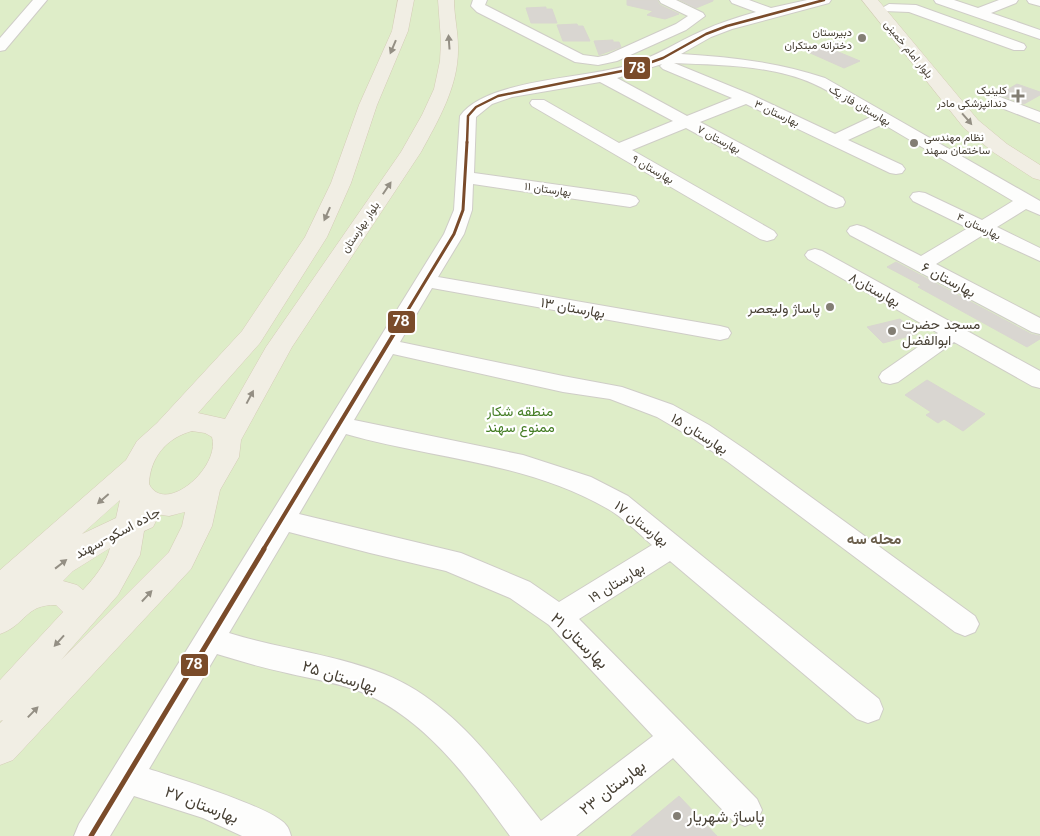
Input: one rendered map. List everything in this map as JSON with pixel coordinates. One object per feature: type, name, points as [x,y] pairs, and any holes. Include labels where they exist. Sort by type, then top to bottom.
[{"type":"main road","points":[[0,705],[107,586],[124,555],[131,525],[137,479],[151,445],[167,430],[251,336],[316,237],[341,183],[368,105],[400,31],[406,0]]},
{"type":"main road","name":"بلوار بهارستان","points":[[227,440],[279,347],[406,160],[428,123],[443,91],[450,48],[446,0]]},
{"type":"main road","points":[[853,0],[879,4]]},
{"type":"main road","name":"بلوار امام خمینی","points":[[879,4],[984,116],[1012,139],[1040,158]]},
{"type":"main road","name":"بلوار امام خمینی","points":[[879,4],[971,124],[1000,148],[1040,174]]},
{"type":"main road","points":[[0,748],[180,560],[197,526],[206,488],[221,465],[227,440],[224,432],[216,426],[205,423],[186,424],[167,430]]},
{"type":"main road","points":[[137,479],[144,500],[155,504],[169,505],[190,499],[206,488]]},
{"type":"main road","name":"جاده اسکو-سهند","points":[[0,620],[11,594],[36,555],[106,497],[137,479]]},
{"type":"main road","name":"جاده اسکو-سهند","points":[[11,594],[94,542],[169,505]]},
{"type":"main road","points":[[11,594],[56,592],[69,596],[78,605],[81,616]]},
{"type":"street","points":[[0,47],[40,0]]},
{"type":"street","points":[[480,0],[478,6],[482,9],[580,59],[605,60],[643,42],[682,27],[698,16],[666,0]]},
{"type":"street","points":[[737,0],[762,5],[824,0]]},
{"type":"street","points":[[941,0],[1040,35]]},
{"type":"street","points":[[978,14],[1011,0]]},
{"type":"street","points":[[1034,0],[1040,2]]},
{"type":"street","points":[[879,4],[911,8],[1019,47]]},
{"type":"street","points":[[670,54],[712,31],[736,22],[762,5]]},
{"type":"street","points":[[0,25],[11,21],[22,22]]},
{"type":"street","name":"بهارستان ۳","points":[[643,42],[670,54],[746,98],[896,170]]},
{"type":"street","points":[[91,836],[427,281],[457,226],[463,210],[468,116],[476,106],[488,99],[507,94],[603,77],[670,54],[685,51],[715,61]]},
{"type":"street","name":"بهارستان فاز یک","points":[[670,54],[775,67],[800,73],[820,82],[1033,205]]},
{"type":"street","name":"بهارستان ۷","points":[[603,77],[836,202]]},
{"type":"street","points":[[619,149],[746,98]]},
{"type":"street","points":[[1000,102],[1040,118]]},
{"type":"street","name":"بهارستان ۹","points":[[538,103],[767,235]]},
{"type":"street","points":[[834,140],[883,118]]},
{"type":"street","name":"بهارستان ۱۱","points":[[465,177],[630,201]]},
{"type":"street","name":"بهارستان ۴","points":[[919,197],[1040,255]]},
{"type":"street","points":[[922,264],[982,227],[1033,205]]},
{"type":"street","name":"بهارستان ۶","points":[[858,231],[1040,327]]},
{"type":"street","name":"بهارستان۸","points":[[815,255],[1040,381]]},
{"type":"street","name":"بهارستان ۱۳","points":[[427,281],[720,333]]},
{"type":"street","points":[[890,376],[953,332]]},
{"type":"street","name":"بهارستان ۱۵","points":[[387,346],[564,384],[614,392],[665,411],[700,431],[737,456],[965,624]]},
{"type":"street","name":"بهارستان ۱۷","points":[[340,424],[396,439],[514,463],[582,484],[619,503],[868,709]]},
{"type":"street","name":"بهارستان ۲۱","points":[[282,520],[370,543],[451,561],[520,590],[559,617],[745,810]]},
{"type":"street","name":"بهارستان ۱۹","points":[[559,617],[672,546]]},
{"type":"street","name":"بهارستان ۲۵","points":[[210,640],[252,653],[350,676],[376,685],[413,705],[448,733],[482,772],[531,836]]},
{"type":"street","name":"بهارستان ۲۳","points":[[549,836],[674,738]]},
{"type":"street","name":"بهارستان ۲۷","points":[[126,778],[159,787],[215,808],[257,825],[274,836]]},
{"type":"green space","name":"منطقه شکار ممنوع سهند","points":[[0,0],[1040,0],[1040,836],[0,836]]},
{"type":"building","points":[[627,0],[657,0],[660,5],[679,14],[665,19],[647,15],[653,11],[627,5]]},
{"type":"building","points":[[680,0],[713,0],[713,1],[696,8]]},
{"type":"building","points":[[546,7],[546,9],[552,9],[557,23],[531,23],[526,8]]},
{"type":"building","points":[[577,24],[578,26],[583,26],[590,41],[563,41],[557,25]]},
{"type":"building","points":[[613,40],[613,42],[619,42],[621,47],[599,55],[594,41]]},
{"type":"building","points":[[824,46],[860,61],[844,68],[808,52]]},
{"type":"building","name":"کلینیک دندانپزشکی مادر","points":[[1017,84],[1040,92],[1040,95],[1024,104],[1001,95],[995,97]]},
{"type":"building","points":[[896,262],[1031,334],[1040,336],[1040,339],[1027,347],[918,287],[921,285],[887,267]]},
{"type":"building","name":"مسجد حضرت ابوالفضل","points":[[900,319],[917,334],[883,343],[867,327]]},
{"type":"building","points":[[927,380],[985,414],[963,431],[944,419],[938,423],[926,415],[931,412],[905,395]]},
{"type":"building","name":"پاساژ شهریار","points":[[679,796],[717,836],[631,836]]},
{"type":"transit line","name":"78","points":[[91,836],[454,234],[463,210],[468,116],[476,107],[486,101],[510,92],[596,78],[644,66],[663,58],[706,34],[740,21],[824,0]]},
{"type":"place","name":"دبیرستان دخترانه مبتکران","points":[[862,38]]},
{"type":"place","name":"کلینیک دندانپزشکی مادر","points":[[1018,96]]},
{"type":"place","name":"نظام مهندسی ساختمان سهند","points":[[914,143]]},
{"type":"place","name":"پاساژ ولیعصر","points":[[830,307]]},
{"type":"place","name":"مسجد حضرت ابوالفضل","points":[[892,331]]},
{"type":"place","name":"پاساژ شهریار","points":[[677,816]]},
{"type":"district","name":"محله سه","points":[[874,538]]}]
